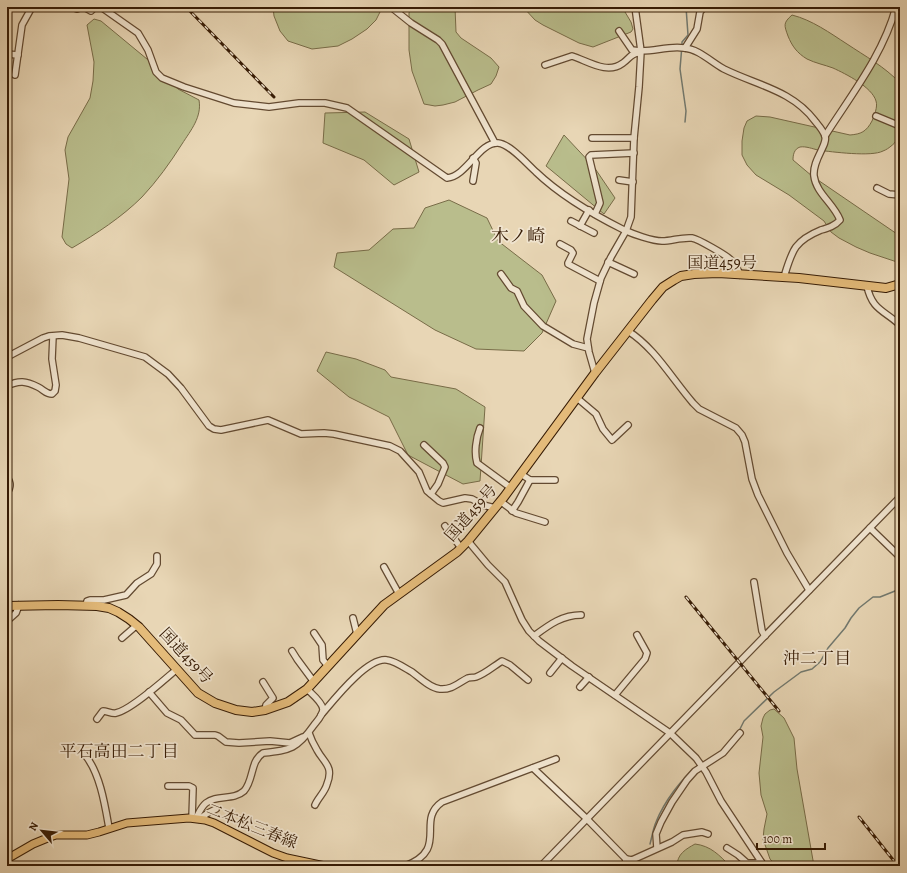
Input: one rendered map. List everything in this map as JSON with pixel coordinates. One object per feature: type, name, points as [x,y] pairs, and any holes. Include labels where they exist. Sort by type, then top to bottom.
[{"type":"highway","name":"国道459号","points":[[7,606],[86,606],[109,608],[137,625],[198,693],[215,703],[236,710],[252,712],[265,710],[288,702],[307,689],[314,682],[384,605],[461,548],[468,541],[511,488],[595,373],[663,287],[681,276],[702,273],[784,277],[886,288],[900,284]]},
{"type":"main road","name":"二本松三春線","points":[[7,859],[33,844],[56,835],[88,835],[132,822],[196,818],[220,826],[273,853],[287,858],[326,866]]},
{"type":"street","points":[[15,75],[22,24],[32,7]]},
{"type":"street","points":[[72,7],[77,9],[83,7],[91,11],[95,7]]},
{"type":"street","points":[[102,7],[138,33],[150,55],[156,72],[162,78],[214,98],[250,105],[268,107],[325,103],[347,108],[448,178],[453,178],[458,175],[488,146],[495,143],[502,144],[512,150],[558,192],[595,214],[626,231],[660,241],[693,238],[730,259],[740,275]]},
{"type":"street","points":[[595,373],[587,339],[594,303],[600,281],[608,262],[626,231],[631,217],[634,138],[641,52],[635,7]]},
{"type":"street","points":[[685,48],[697,29],[700,12],[704,7]]},
{"type":"street","points":[[825,136],[880,48],[896,7]]},
{"type":"street","points":[[395,8],[442,44],[495,143]]},
{"type":"street","points":[[618,31],[622,34],[630,49],[641,52]]},
{"type":"street","points":[[545,65],[572,56],[588,64],[613,68],[623,64],[631,55],[635,53],[685,48],[701,54],[724,69],[789,96],[809,112],[822,129],[826,138],[814,165],[814,180],[836,210],[840,220],[832,227],[812,234],[796,245],[784,277]]},
{"type":"street","points":[[7,54],[18,55]]},
{"type":"street","points":[[876,116],[900,126]]},
{"type":"street","points":[[592,138],[634,138]]},
{"type":"street","points":[[595,214],[600,203],[589,157],[591,155],[634,153]]},
{"type":"street","points":[[473,181],[476,163],[474,158]]},
{"type":"street","points":[[619,180],[633,182]]},
{"type":"street","points":[[878,188],[889,194],[900,195]]},
{"type":"street","points":[[580,226],[589,210]]},
{"type":"street","points":[[571,221],[594,233]]},
{"type":"street","points":[[560,244],[571,250],[573,253],[568,264],[600,281]]},
{"type":"street","points":[[608,262],[634,274]]},
{"type":"street","points":[[501,274],[511,288],[517,291],[524,306],[543,326],[573,344],[588,348]]},
{"type":"street","points":[[867,286],[873,303],[900,325]]},
{"type":"street","points":[[628,331],[642,341],[696,406],[736,428],[742,435],[745,442],[752,479],[758,495],[786,553],[809,590]]},
{"type":"street","points":[[7,357],[43,338],[62,335],[80,338],[145,356],[168,374],[209,426],[214,429],[221,430],[268,420],[301,434],[334,434],[382,444],[400,451],[419,472],[427,491],[443,503],[465,498],[472,499],[483,505],[495,508]]},
{"type":"street","points":[[7,386],[16,382],[24,382],[39,388],[47,394],[52,394],[55,391],[56,385],[52,358],[53,336]]},
{"type":"street","points":[[577,398],[596,414],[603,429],[612,440],[628,425]]},
{"type":"street","points":[[480,428],[477,435],[476,444],[477,463],[511,488]]},
{"type":"street","points":[[424,445],[444,464],[445,467],[438,484],[431,494]]},
{"type":"street","points":[[521,474],[530,480],[555,480]]},
{"type":"street","points":[[7,477],[10,482],[10,486],[7,493]]},
{"type":"street","points":[[512,511],[530,480]]},
{"type":"street","points":[[541,866],[586,818],[900,497]]},
{"type":"street","points":[[500,501],[512,511],[526,517],[545,522]]},
{"type":"street","points":[[445,526],[461,548]]},
{"type":"street","points":[[870,528],[900,557]]},
{"type":"street","points":[[468,541],[488,565],[505,582],[516,610],[529,631],[534,636],[562,658],[670,733],[696,758],[721,801],[762,864]]},
{"type":"street","points":[[86,606],[87,601],[90,600],[104,600],[126,595],[137,583],[151,574],[157,564],[157,556]]},
{"type":"street","points":[[384,566],[399,594]]},
{"type":"street","points":[[754,582],[762,631],[765,636]]},
{"type":"street","points":[[7,621],[16,613],[19,605]]},
{"type":"street","points":[[534,636],[556,620],[581,614]]},
{"type":"street","points":[[353,618],[357,634]]},
{"type":"street","points":[[122,638],[137,625]]},
{"type":"street","points":[[314,633],[322,645],[324,660],[328,666]]},
{"type":"street","points":[[615,695],[645,659],[647,653],[637,635]]},
{"type":"street","points":[[292,650],[314,682]]},
{"type":"street","points":[[550,673],[562,658]]},
{"type":"street","points":[[196,818],[202,807],[211,800],[233,797],[242,792],[249,783],[255,762],[260,755],[263,753],[287,750],[297,745],[307,735],[337,696],[360,672],[374,664],[384,660],[393,661],[439,689],[453,687],[469,677],[478,676],[502,661],[510,665],[528,680]]},
{"type":"street","points":[[97,719],[103,711],[115,713],[131,705],[177,669]]},
{"type":"street","points":[[580,687],[589,677]]},
{"type":"street","points":[[264,682],[273,698],[266,706],[265,710]]},
{"type":"street","points":[[307,689],[321,704],[323,709],[321,715]]},
{"type":"street","points":[[149,692],[167,713],[181,720],[195,735],[215,735],[226,742],[239,743],[270,741],[290,743],[307,735]]},
{"type":"street","points":[[657,848],[656,834],[664,815],[687,780],[695,771],[723,753],[740,733]]},
{"type":"street","points":[[307,735],[326,762],[329,775],[327,784],[317,799],[315,806]]},
{"type":"street","points":[[85,754],[97,776],[106,809],[109,828]]},
{"type":"street","points":[[405,866],[421,858],[428,850],[430,842],[431,817],[439,804],[445,799],[556,759]]},
{"type":"street","points":[[532,768],[586,818],[628,862]]},
{"type":"street","points":[[168,786],[189,786],[192,788],[196,818]]},
{"type":"street","points":[[196,818],[216,810]]},
{"type":"street","points":[[625,866],[628,862],[672,842],[683,835],[702,832],[708,834]]},
{"type":"street","points":[[727,848],[747,863],[762,864]]},
{"type":"green space","points":[[273,7],[382,8],[376,20],[367,29],[352,39],[338,46],[312,49],[288,41],[280,31],[274,16]]},
{"type":"green space","points":[[411,7],[455,7],[456,32],[461,38],[491,58],[499,67],[491,84],[455,102],[435,106],[424,104],[412,71],[409,50],[409,13]]},
{"type":"green space","points":[[523,7],[622,7],[631,22],[633,29],[631,32],[593,47],[579,43],[543,25],[535,20]]},
{"type":"green space","points":[[792,15],[814,23],[827,31],[868,57],[900,83],[900,137],[890,147],[878,153],[852,154],[800,147],[795,151],[793,160],[812,176],[900,236],[900,263],[870,253],[839,238],[831,232],[824,221],[789,195],[756,175],[747,165],[742,155],[744,128],[747,121],[756,116],[770,117],[850,135],[860,133],[868,128],[875,114],[876,101],[874,96],[864,86],[851,77],[833,68],[807,59],[795,49],[785,27],[787,20]]},
{"type":"green space","points":[[94,19],[101,21],[153,64],[178,89],[199,100],[200,106],[197,118],[192,128],[168,165],[148,191],[117,218],[72,248],[66,244],[62,237],[69,179],[65,150],[68,137],[90,98],[94,62],[87,25]]},
{"type":"green space","points":[[365,112],[409,139],[419,172],[394,185],[364,160],[323,143],[325,113]]},
{"type":"green space","points":[[564,135],[594,167],[615,198],[604,214],[546,166]]},
{"type":"green space","points":[[449,200],[487,218],[498,241],[542,275],[556,301],[542,333],[524,351],[476,349],[435,330],[334,267],[337,253],[369,250],[393,229],[414,228],[425,208]]},
{"type":"green space","points":[[326,352],[356,359],[385,370],[391,377],[456,389],[485,407],[480,481],[463,484],[408,455],[389,417],[349,397],[317,371]]},
{"type":"green space","points":[[774,709],[784,718],[794,738],[797,769],[814,866],[776,866],[770,859],[763,839],[767,814],[761,795],[759,773],[763,737],[761,726],[765,714]]},
{"type":"green space","points":[[695,844],[710,849],[730,866],[677,866],[680,855]]},
{"type":"waterway","points":[[685,122],[686,111],[680,69],[682,42],[688,35],[686,7]]},
{"type":"waterway","points":[[739,731],[744,721],[774,692],[801,672],[812,669],[820,662],[828,648],[859,608],[873,597],[880,597],[900,589]]},
{"type":"waterway","points":[[650,844],[659,814],[668,799],[679,784],[698,765]]},
{"type":"railway","points":[[186,7],[274,97]]},
{"type":"railway","points":[[686,597],[779,711]]},
{"type":"railway","points":[[859,817],[898,866]]},
{"type":"district","name":"木ノ崎","points":[[518,236]]},
{"type":"district","name":"沖二丁目","points":[[817,658]]},
{"type":"district","name":"平石高田二丁目","points":[[119,751]]}]
